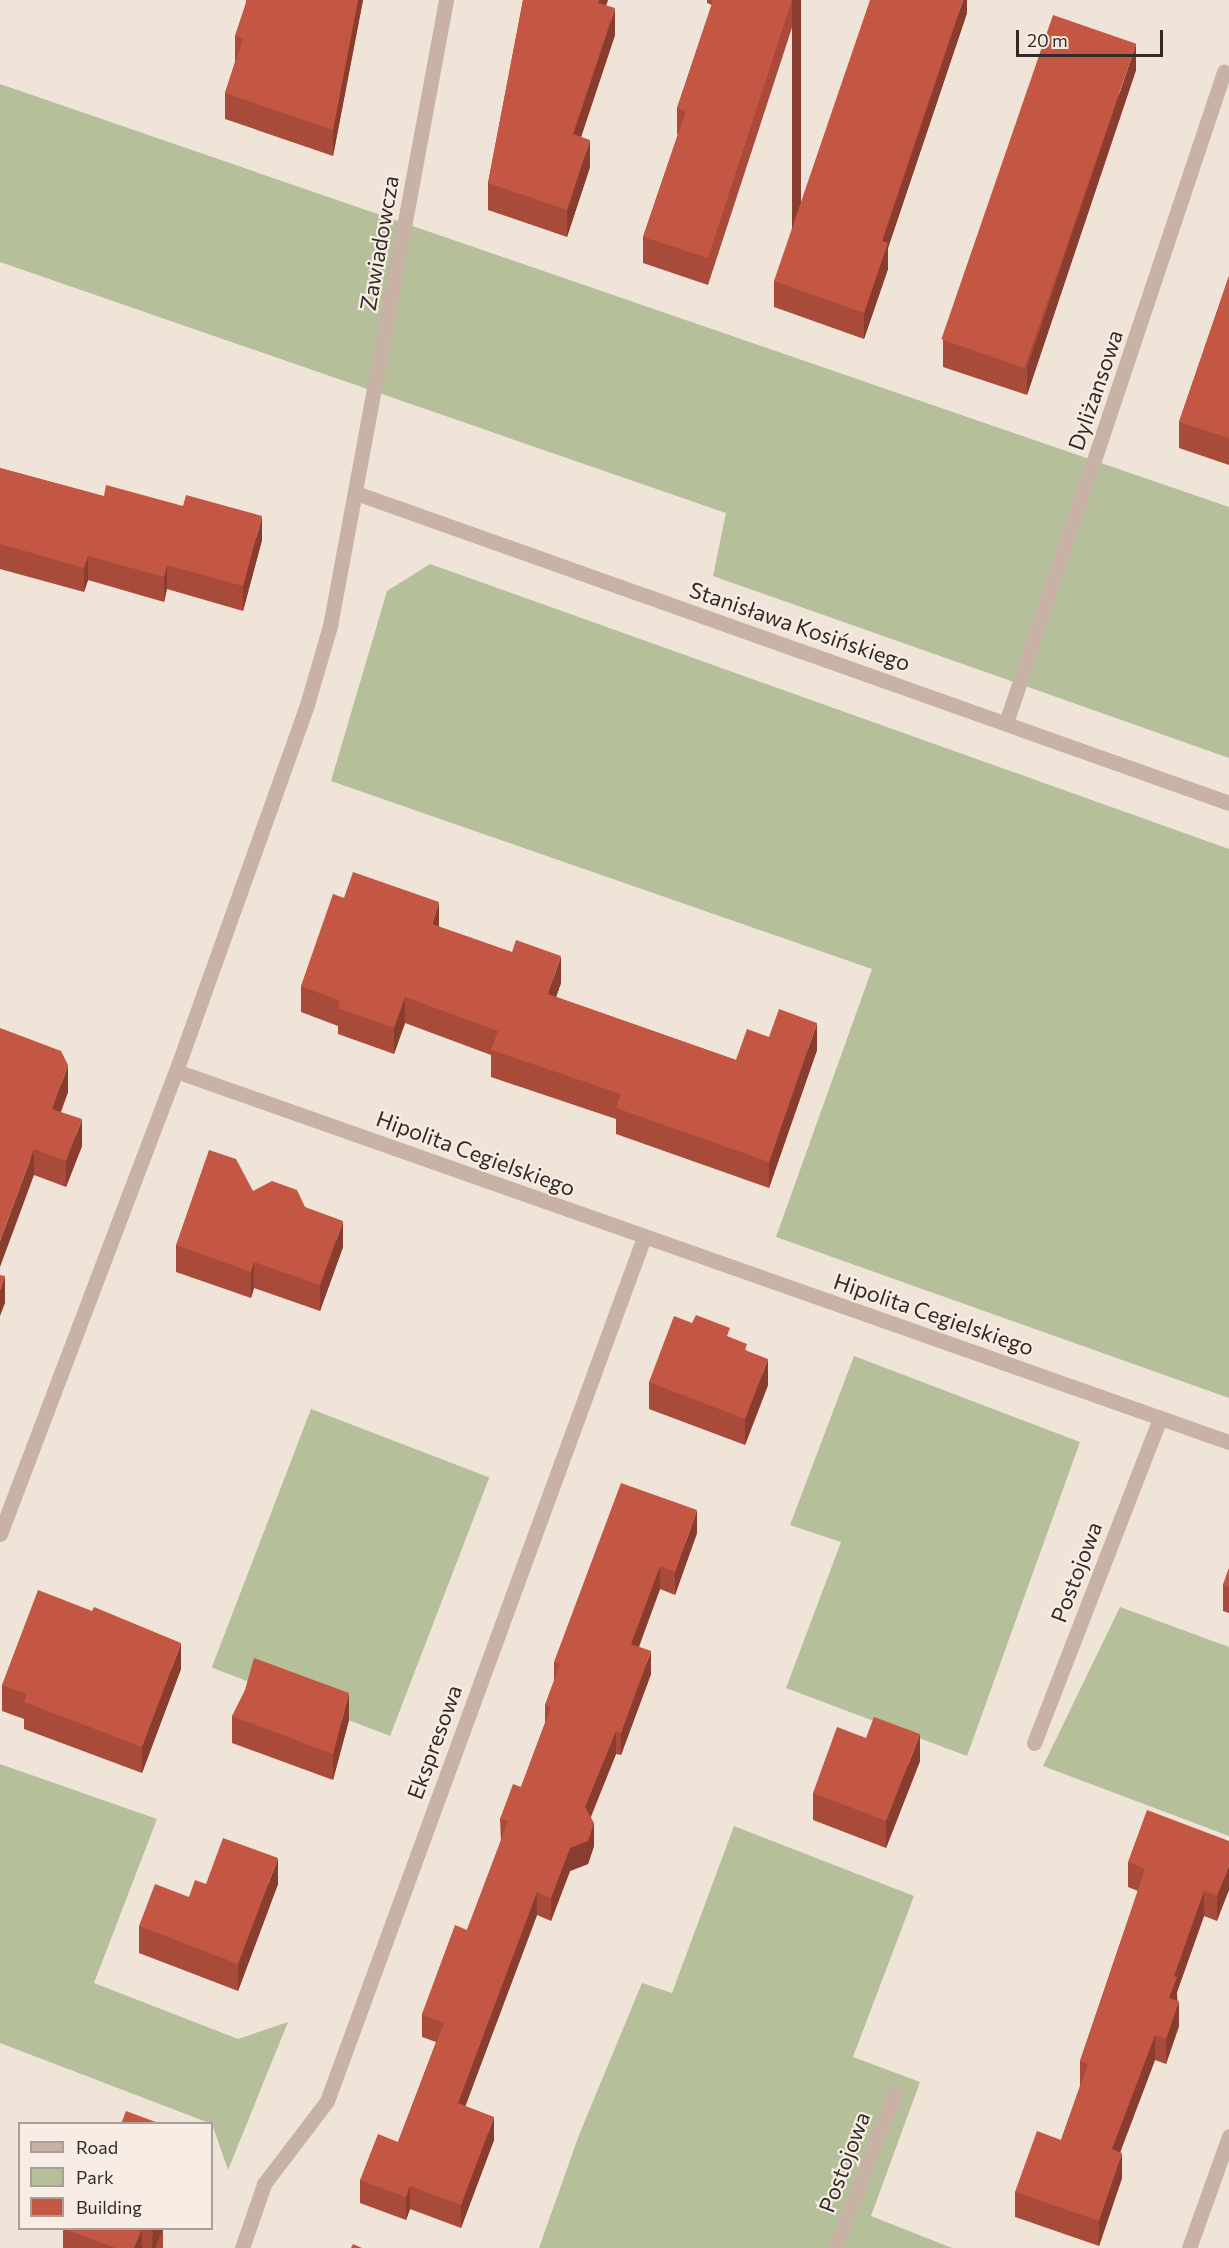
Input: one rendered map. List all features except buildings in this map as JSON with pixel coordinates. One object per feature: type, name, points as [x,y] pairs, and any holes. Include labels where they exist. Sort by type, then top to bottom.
[{"type":"street","name":"Zawiadowcza","points":[[176,1071],[306,708],[330,626],[446,0]]},
{"type":"street","name":"Dyliżansowa","points":[[1006,723],[1224,72]]},
{"type":"street","name":"Stanisława Kosińskiego","points":[[356,493],[1229,803]]},
{"type":"street","name":"Hipolita Cegielskiego","points":[[176,1071],[1229,1442]]},
{"type":"street","points":[[0,1534],[176,1071]]},
{"type":"street","name":"Ekspresowa","points":[[242,2248],[264,2184],[327,2101],[644,1237]]},
{"type":"street","name":"Postojowa","points":[[1034,1743],[1160,1418]]},
{"type":"street","name":"Postojowa","points":[[835,2248],[895,2093]]},
{"type":"street","points":[[1189,2248],[1229,2136]]},
{"type":"green space","points":[[0,84],[1229,507],[1229,758],[713,576],[726,513],[0,262]]},
{"type":"green space","points":[[430,564],[1229,849],[1229,1398],[776,1237],[872,969],[331,781],[387,591]]},
{"type":"green space","points":[[854,1356],[1080,1442],[967,1756],[786,1688],[841,1542],[790,1525]]},
{"type":"green space","points":[[311,1409],[489,1477],[390,1736],[212,1668]]},
{"type":"green space","points":[[1120,1607],[1229,1647],[1229,1836],[1043,1766]]},
{"type":"green space","points":[[0,1764],[157,1819],[94,1983],[238,2039],[288,2022],[228,2170],[213,2122],[207,2122],[0,2043]]},
{"type":"green space","points":[[734,1826],[914,1896],[853,2057],[920,2082],[871,2216],[952,2248],[539,2248],[579,2135],[642,1983],[672,1993]]}]
